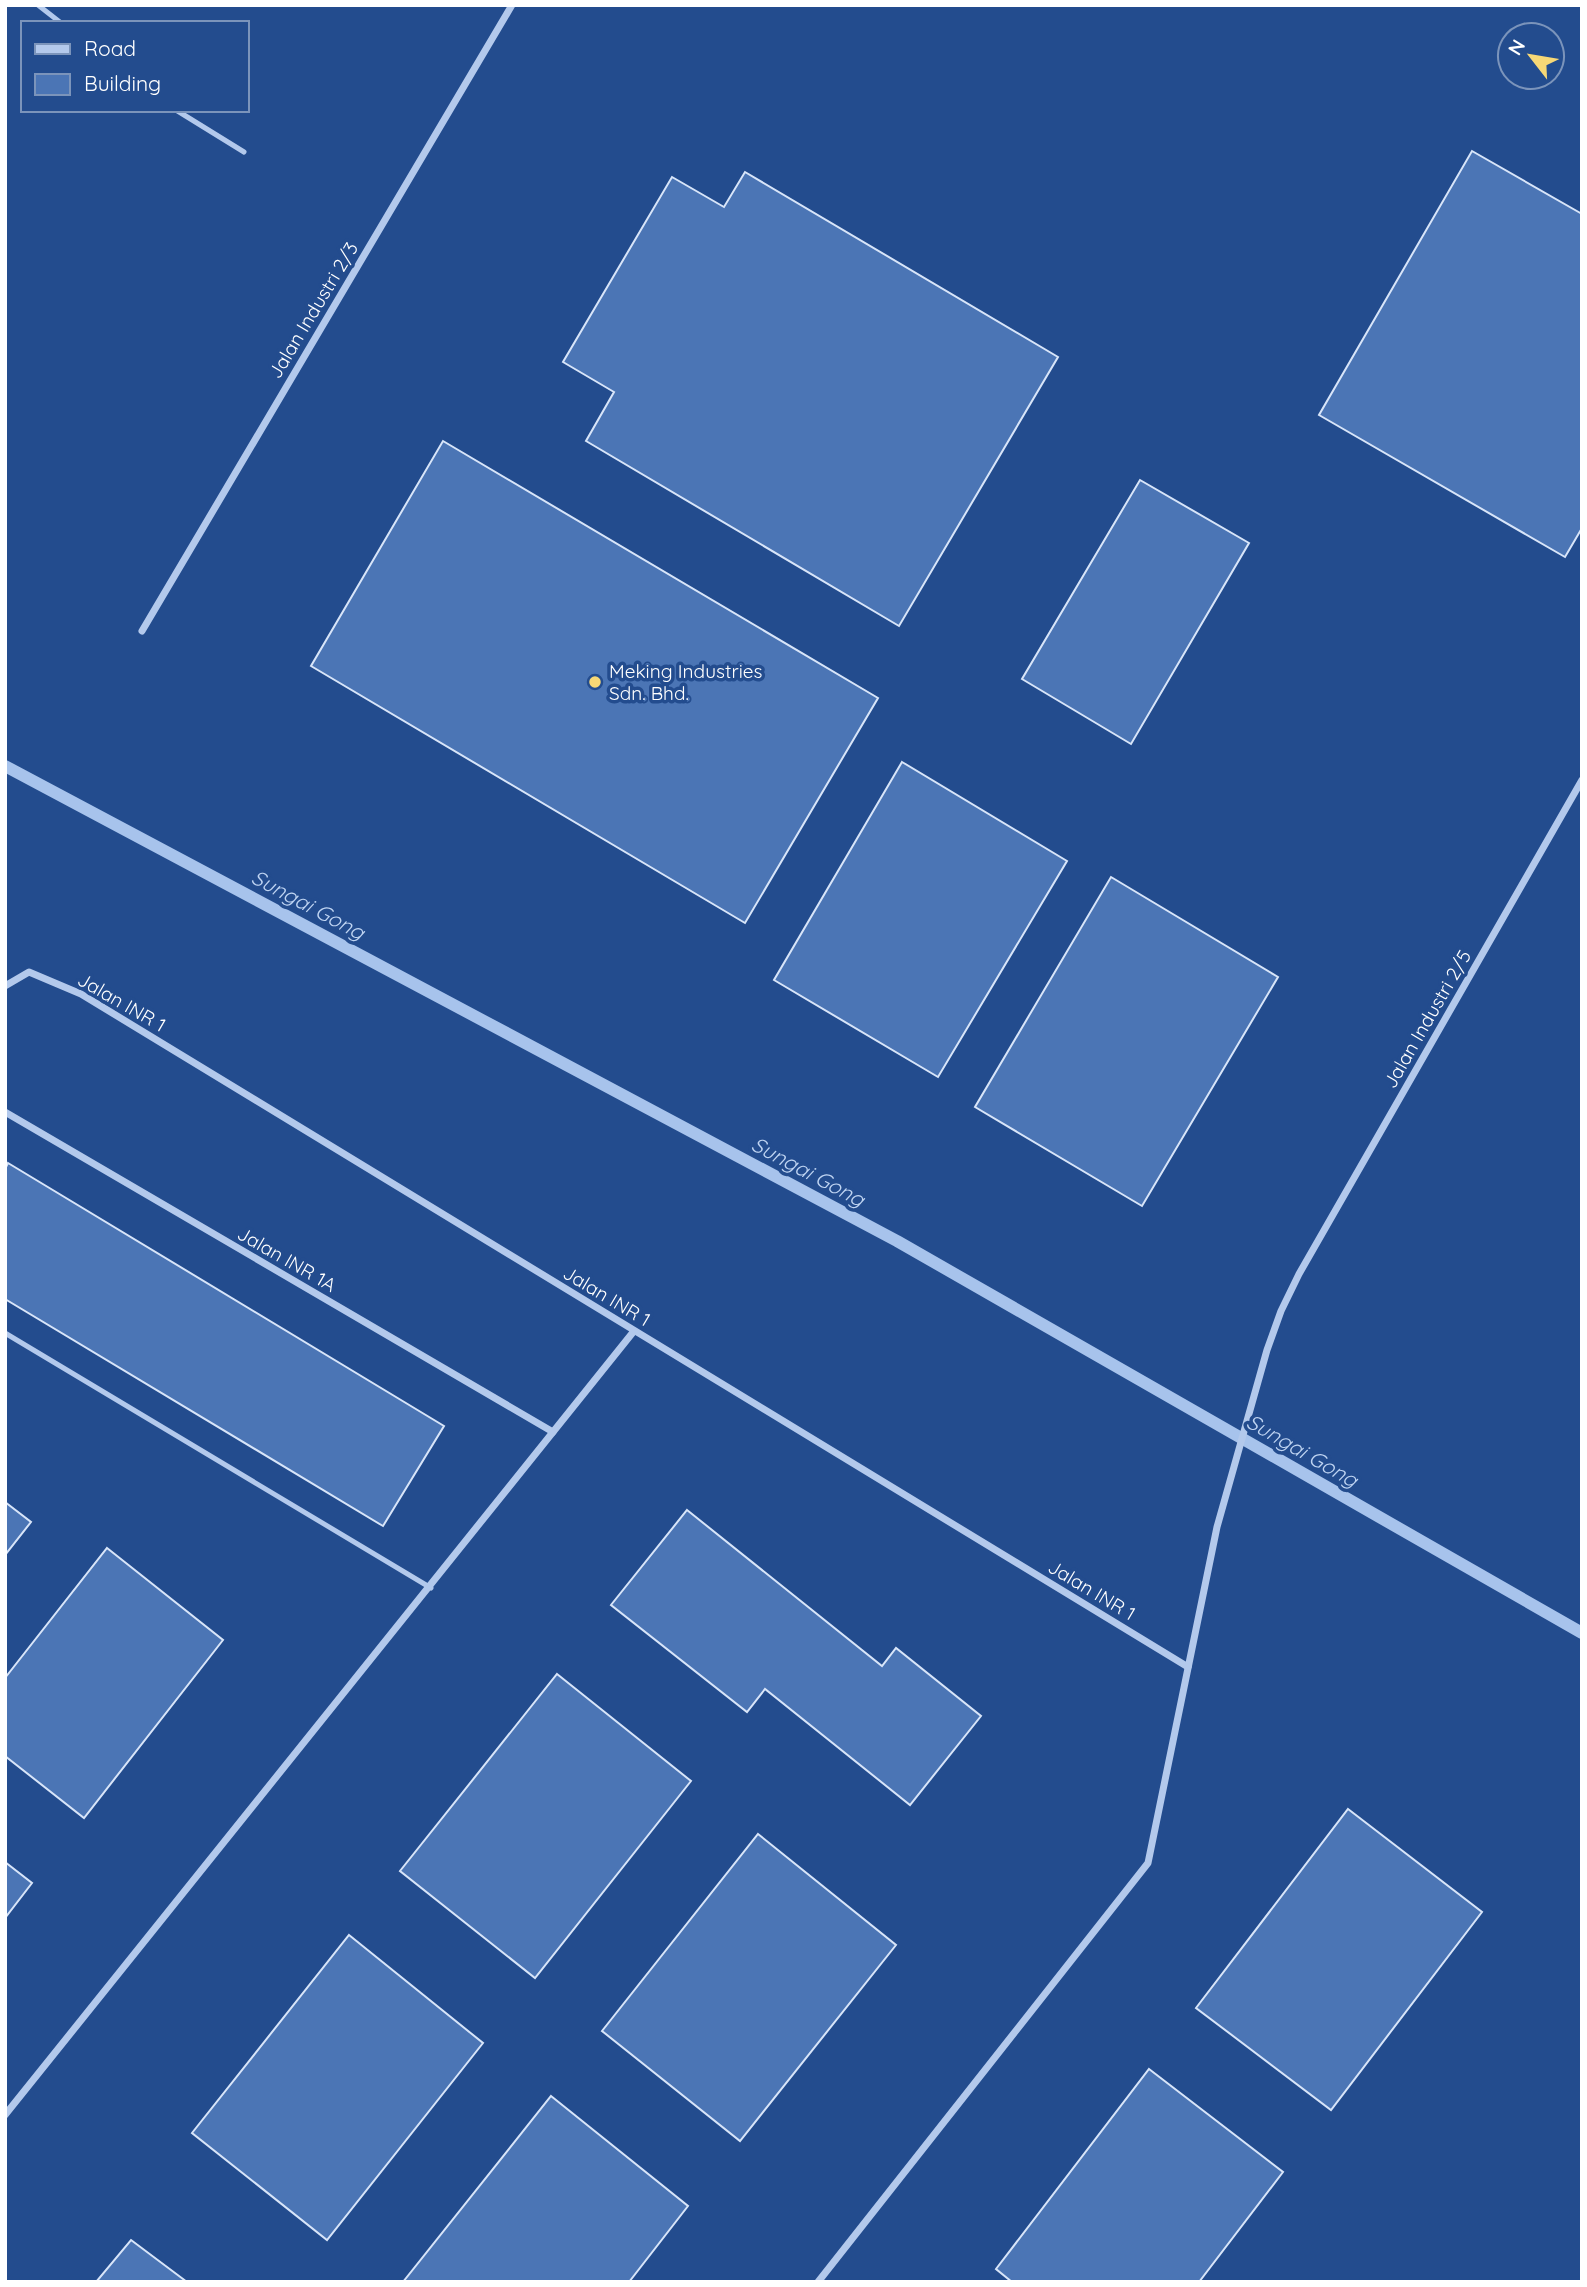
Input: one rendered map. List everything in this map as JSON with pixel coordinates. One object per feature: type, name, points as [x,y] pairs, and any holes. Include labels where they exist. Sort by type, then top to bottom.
[{"type":"street","name":"Jalan Industri 2/3","points":[[142,631],[512,5]]},
{"type":"street","name":"Jalan Industri 2/5","points":[[818,2282],[1148,1863],[1217,1527],[1267,1350],[1299,1273],[1582,780]]},
{"type":"street","name":"Jalan INR 1","points":[[5,986],[29,972],[81,994],[1188,1667]]},
{"type":"street","name":"Jalan INR 1A","points":[[5,1112],[553,1432]]},
{"type":"street","points":[[5,2115],[431,1588],[634,1331]]},
{"type":"lane","points":[[38,5],[58,21]]},
{"type":"lane","points":[[179,112],[244,152]]},
{"type":"lane","points":[[5,1333],[431,1588]]},
{"type":"building","points":[[1472,151],[1582,214],[1582,528],[1565,557],[1319,415]]},
{"type":"building","points":[[745,172],[1058,357],[899,626],[586,441],[614,392],[563,362],[672,177],[724,207]]},
{"type":"building","name":"Meking Industries Sdn. Bhd.","points":[[443,441],[878,698],[745,923],[311,666]]},
{"type":"building","points":[[1140,480],[1249,543],[1131,744],[1022,679]]},
{"type":"building","points":[[902,762],[1067,861],[938,1077],[774,980]]},
{"type":"building","points":[[1111,877],[1278,977],[1142,1206],[975,1107]]},
{"type":"building","points":[[8,1163],[444,1426],[383,1526],[5,1299],[5,1169]]},
{"type":"building","points":[[5,1502],[31,1522],[5,1555]]},
{"type":"building","points":[[687,1510],[882,1666],[896,1648],[981,1716],[910,1805],[765,1689],[747,1712],[611,1605]]},
{"type":"building","points":[[107,1548],[223,1640],[84,1818],[5,1756],[5,1678]]},
{"type":"building","points":[[557,1674],[691,1781],[535,1978],[400,1871]]},
{"type":"building","points":[[1348,1809],[1482,1912],[1331,2110],[1196,2008]]},
{"type":"building","points":[[758,1834],[896,1945],[740,2141],[602,2031]]},
{"type":"building","points":[[5,1862],[32,1883],[5,1918]]},
{"type":"building","points":[[349,1935],[483,2043],[327,2240],[192,2133]]},
{"type":"building","points":[[1149,2069],[1283,2172],[1199,2282],[1012,2282],[996,2269]]},
{"type":"building","points":[[551,2096],[688,2206],[629,2282],[403,2282]]},
{"type":"building","points":[[131,2240],[187,2282],[96,2282]]},
{"type":"waterway","name":"Sungai Gong","points":[[5,766],[897,1241],[1582,1633]]},
{"type":"place","name":"Meking Industries Sdn. Bhd.","points":[[595,682]]}]
